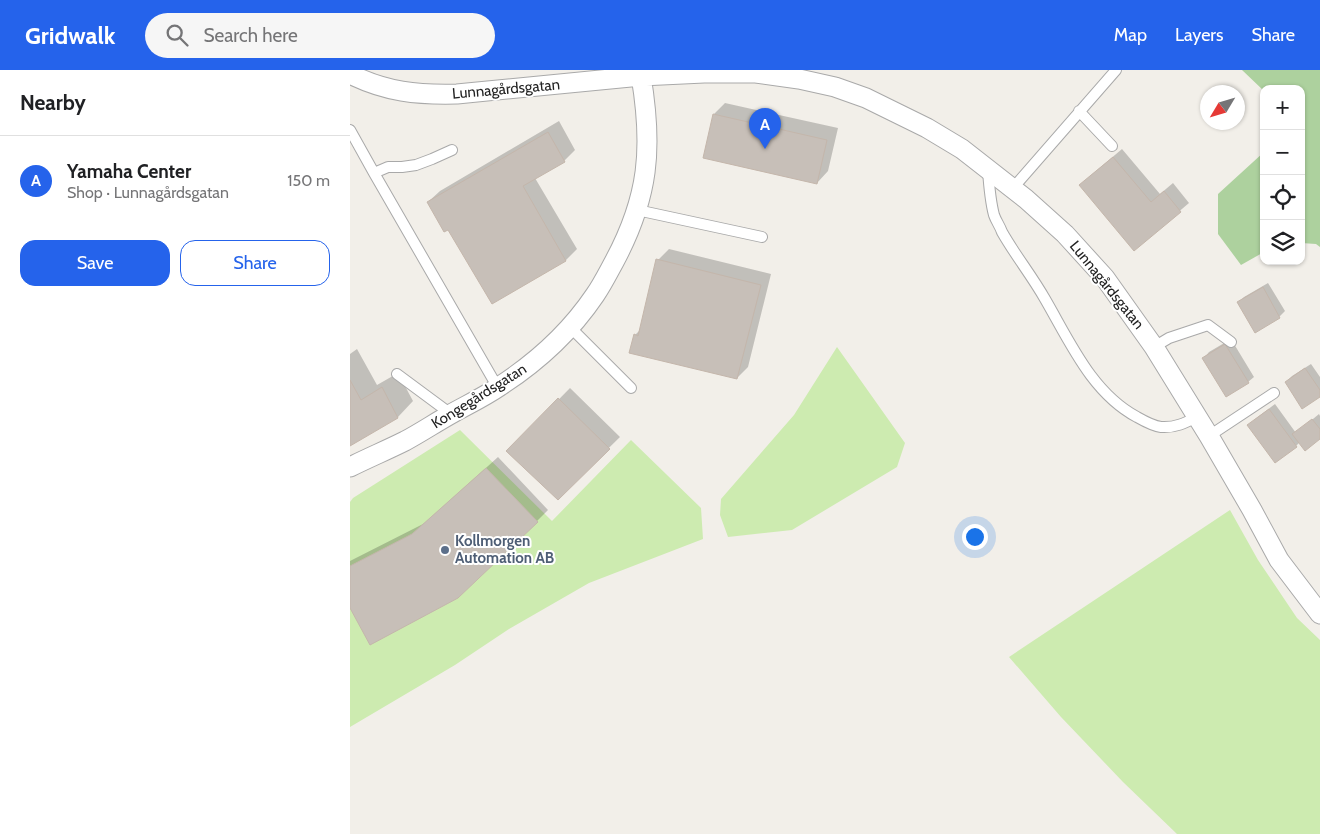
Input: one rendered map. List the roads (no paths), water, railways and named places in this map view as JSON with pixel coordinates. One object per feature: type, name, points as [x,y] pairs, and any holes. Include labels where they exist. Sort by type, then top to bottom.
[{"type":"street","name":"Lunnagårdsgatan","points":[[351,77],[405,93],[429,95],[641,76],[756,71],[835,86],[866,98],[928,128],[962,149],[1013,188],[1065,234],[1105,278],[1154,346],[1210,436],[1280,560],[1316,602]]},
{"type":"street","name":"Kongegårdsgatan","points":[[350,467],[404,441],[498,388],[535,361],[554,344],[596,294],[626,239],[637,210],[645,178],[648,145],[641,76]]},
{"type":"lane","points":[[1013,188],[1116,70]]},
{"type":"lane","points":[[1079,111],[1112,146]]},
{"type":"lane","points":[[350,130],[498,388]]},
{"type":"lane","points":[[374,174],[388,167],[416,164],[452,150]]},
{"type":"lane","points":[[988,170],[994,217],[1087,372],[1109,396],[1130,414],[1146,423],[1160,427],[1182,425],[1197,417]]},
{"type":"lane","points":[[637,210],[762,237]]},
{"type":"lane","points":[[1154,346],[1169,338],[1208,325],[1231,342]]},
{"type":"lane","points":[[570,327],[631,388]]},
{"type":"lane","points":[[397,374],[451,414]]},
{"type":"lane","points":[[1210,436],[1274,393]]},
{"type":"place","name":"Yamaha Center","points":[[765,149]]},
{"type":"place","name":"Kollmorgen Automation AB","points":[[445,550]]}]
